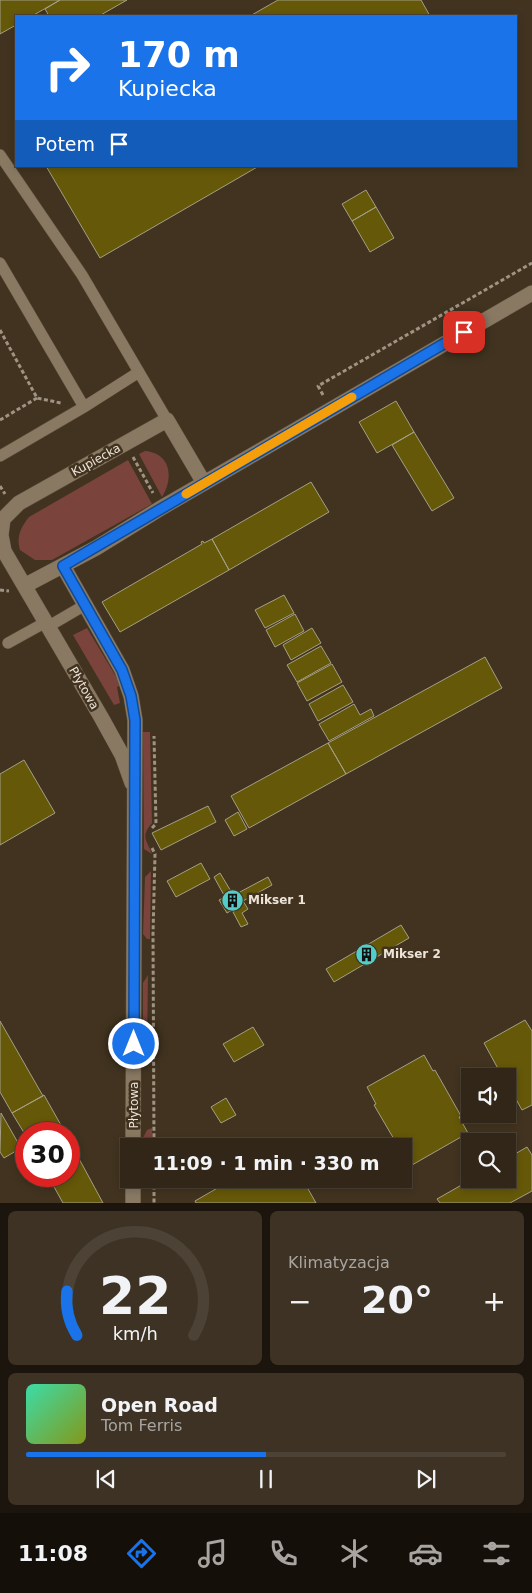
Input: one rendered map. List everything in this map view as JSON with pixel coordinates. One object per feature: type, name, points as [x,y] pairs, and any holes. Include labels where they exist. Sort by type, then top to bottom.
[{"type":"street","points":[[26,586],[532,293]]},
{"type":"street","points":[[167,420],[204,484]]},
{"type":"street","name":"Kupiecka","points":[[26,586],[5,563],[1,535],[1,518],[19,503],[167,420]]},
{"type":"street","name":"Płytowa","points":[[63,566],[122,670],[131,696],[135,720],[133,1138]]},
{"type":"street","name":"Płytowa","points":[[26,586],[122,755],[136,794]]},
{"type":"street","points":[[133,1188],[133,1203]]},
{"type":"lane","points":[[0,155],[82,275],[167,420]]},
{"type":"lane","points":[[0,263],[84,407]]},
{"type":"lane","points":[[0,456],[84,407],[139,372]]},
{"type":"lane","points":[[8,643],[85,604]]},
{"type":"path","points":[[330,410],[318,386],[532,263]]},
{"type":"path","points":[[0,330],[38,398]]},
{"type":"path","points":[[0,420],[38,398],[84,407]]},
{"type":"path","points":[[0,486],[3,492]]},
{"type":"path","points":[[149,831],[156,824],[154,734]]},
{"type":"path","points":[[149,841],[155,854],[153,934],[154,1138]]},
{"type":"path","points":[[154,1188],[154,1203]]},
{"type":"shaded area","points":[[145,451],[160,456],[168,468],[168,482],[162,497],[139,454]]},
{"type":"shaded area","points":[[128,460],[152,504],[52,560],[35,560],[20,550],[20,532],[29,517]]},
{"type":"shaded area","points":[[87,628],[121,685],[117,687],[120,703],[114,705],[73,635]]},
{"type":"shaded area","points":[[143,732],[150,732],[152,823],[145,835],[152,854],[144,849]]},
{"type":"shaded area","points":[[151,871],[150,939],[147,939],[143,934],[145,877]]},
{"type":"shaded area","points":[[148,975],[147,1050],[143,1041],[143,983]]},
{"type":"shaded area","points":[[152,1128],[152,1138],[143,1138],[147,1130]]},
{"type":"building","points":[[0,0],[60,0],[34,15],[15,15],[15,26],[0,34]]},
{"type":"building","points":[[60,0],[127,0],[101,15],[48,15],[45,9]]},
{"type":"building","points":[[278,0],[421,0],[429,15],[252,15]]},
{"type":"building","points":[[47,167],[257,167],[100,258]]},
{"type":"building","points":[[366,190],[376,207],[352,221],[342,204]]},
{"type":"building","points":[[376,207],[394,238],[370,252],[352,221]]},
{"type":"building","points":[[396,401],[414,432],[377,453],[359,422]]},
{"type":"building","points":[[414,432],[454,498],[432,511],[392,445]]},
{"type":"building","points":[[311,482],[329,512],[229,570],[212,539]]},
{"type":"building","points":[[212,539],[229,570],[120,632],[102,602],[202,544],[201,542],[203,541],[204,543]]},
{"type":"building","points":[[284,595],[294,613],[265,628],[255,610]]},
{"type":"building","points":[[295,614],[304,631],[275,647],[266,630]]},
{"type":"building","points":[[312,628],[321,643],[291,660],[283,645]]},
{"type":"building","points":[[321,646],[331,663],[297,682],[287,665]]},
{"type":"building","points":[[485,657],[502,688],[346,774],[328,743]]},
{"type":"building","points":[[332,664],[342,682],[307,701],[297,683]]},
{"type":"building","points":[[343,685],[353,702],[318,721],[309,704]]},
{"type":"building","points":[[354,704],[360,715],[371,709],[374,716],[329,741],[319,724]]},
{"type":"building","points":[[328,743],[346,774],[249,828],[231,796]]},
{"type":"building","points":[[24,760],[55,813],[0,845],[0,774]]},
{"type":"building","points":[[208,806],[216,822],[161,850],[152,833]]},
{"type":"building","points":[[238,812],[247,829],[234,836],[225,820]]},
{"type":"building","points":[[201,863],[210,879],[176,897],[167,881]]},
{"type":"building","name":"Mikser 1","points":[[220,873],[232,893],[236,890],[238,893],[268,877],[272,885],[243,901],[248,909],[242,913],[248,924],[241,927],[233,912],[238,909],[237,907],[227,913],[219,900],[225,897],[214,877]]},
{"type":"building","name":"Mikser 2","points":[[401,925],[409,938],[334,982],[326,969]]},
{"type":"building","points":[[525,1020],[532,1031],[532,1105],[522,1110],[516,1099],[516,1068],[498,1068],[484,1043]]},
{"type":"building","points":[[0,1021],[43,1096],[12,1113],[0,1092]]},
{"type":"building","points":[[253,1027],[264,1045],[234,1062],[223,1044]]},
{"type":"building","points":[[424,1055],[433,1071],[435,1070],[461,1116],[459,1117],[461,1123],[468,1133],[461,1133],[461,1137],[412,1165],[412,1138],[393,1138],[374,1105],[376,1104],[367,1087]]},
{"type":"building","points":[[44,1095],[59,1122],[17,1122],[12,1113]]},
{"type":"building","points":[[226,1098],[236,1115],[221,1123],[211,1107]]},
{"type":"building","points":[[1,1113],[15,1138],[15,1152],[4,1158],[0,1152]]},
{"type":"building","points":[[527,1147],[532,1155],[532,1191],[510,1203],[440,1203],[437,1199],[461,1185],[461,1188],[516,1188],[516,1153]]},
{"type":"building","points":[[80,1160],[103,1203],[63,1203],[54,1187],[80,1187]]},
{"type":"building","points":[[217,1188],[308,1188],[316,1203],[196,1203],[195,1201]]},
{"type":"slow traffic","points":[[186,494],[352,397]]},
{"type":"place","name":"Mikser 1","points":[[232,900]]},
{"type":"place","name":"Mikser 2","points":[[367,954]]},
{"type":"route","points":[[134,1044],[135,720],[131,696],[122,670],[63,566],[464,332]]}]
